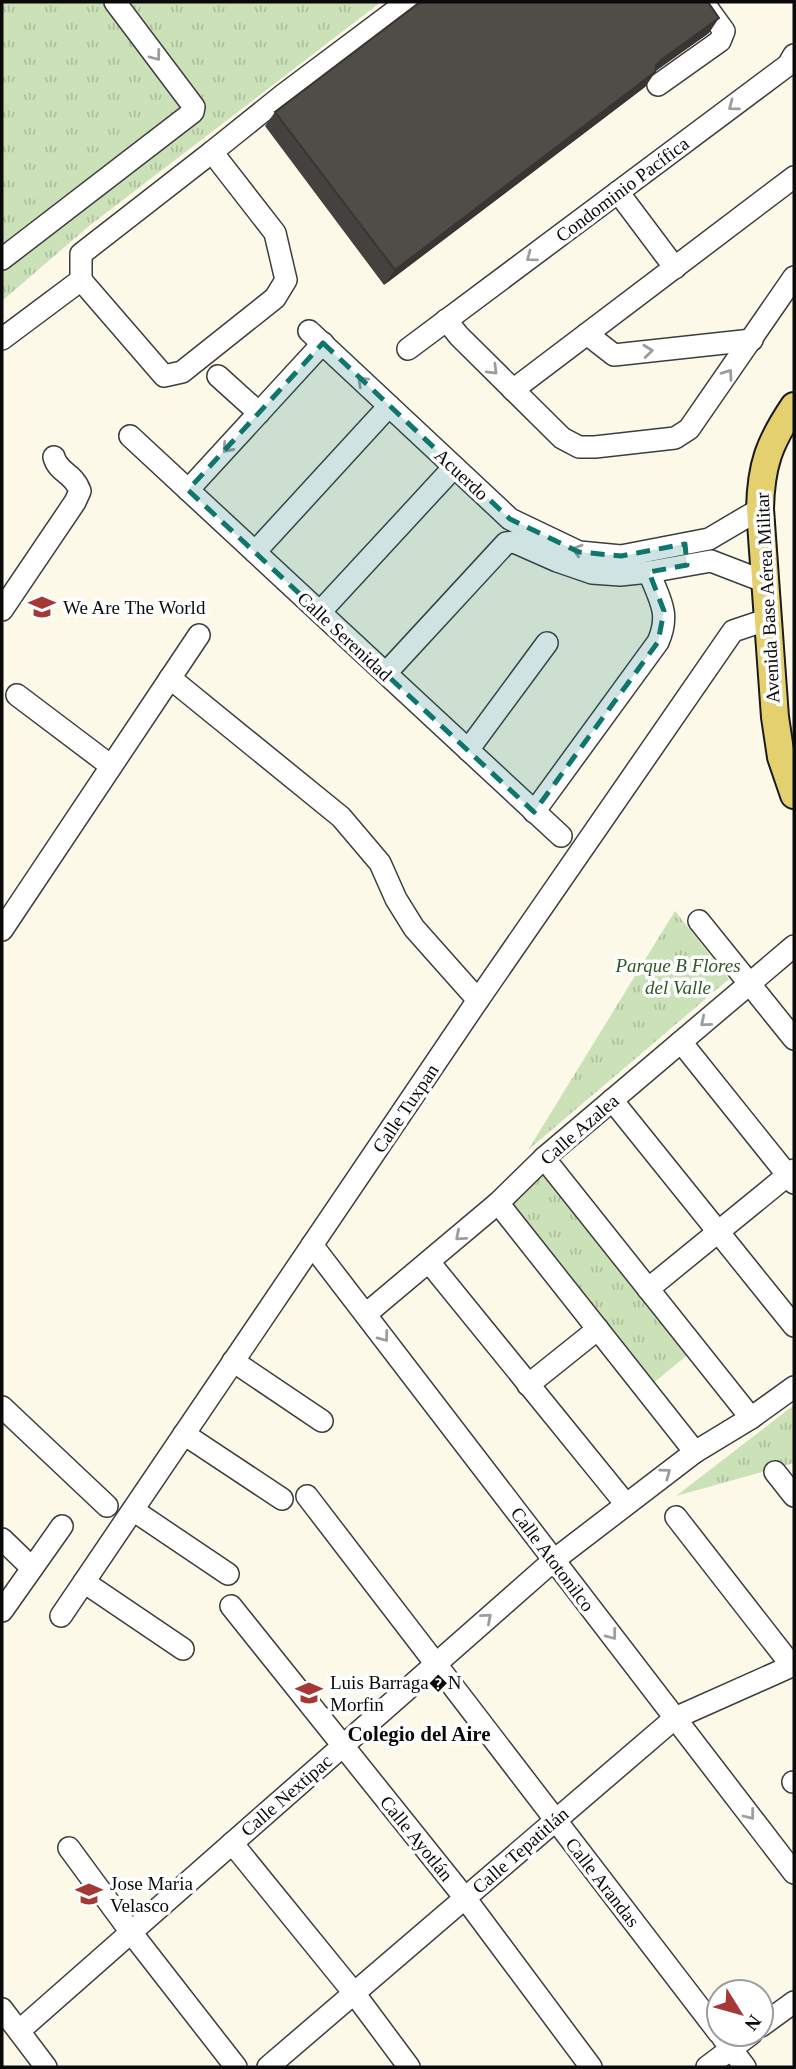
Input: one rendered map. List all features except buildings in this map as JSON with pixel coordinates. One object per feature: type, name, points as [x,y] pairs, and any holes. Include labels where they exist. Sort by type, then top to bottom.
[{"type":"main road","name":"Avenida Base Aérea Militar","points":[[794,406],[765,458],[760,509],[763,581],[775,717],[781,757],[794,794]]},
{"type":"street","points":[[2,260],[193,112],[194,107],[115,2]]},
{"type":"street","points":[[212,152],[275,233],[286,280],[275,298],[183,372],[164,376],[81,280],[81,254],[283,95],[407,2]]},
{"type":"street","points":[[658,85],[724,36],[724,32],[703,2]]},
{"type":"street","name":"Condominio Pacífica","points":[[408,349],[792,61]]},
{"type":"street","points":[[513,390],[794,177]]},
{"type":"street","points":[[618,192],[675,268]]},
{"type":"street","points":[[446,320],[562,438],[579,447],[675,439],[689,429],[794,276]]},
{"type":"street","points":[[2,340],[81,280]]},
{"type":"street","points":[[587,334],[614,355],[752,340]]},
{"type":"street","name":"Acuerdo","points":[[259,413],[316,337],[510,519],[517,533],[556,561],[592,573],[620,575],[667,561]]},
{"type":"street","points":[[188,489],[259,413],[218,376]]},
{"type":"street","points":[[255,552],[389,407]]},
{"type":"street","name":"Calle Serenidad","points":[[130,436],[561,836]]},
{"type":"street","points":[[2,610],[80,491],[76,480],[56,465],[54,457]]},
{"type":"street","points":[[320,612],[454,467]]},
{"type":"street","points":[[667,561],[760,509]]},
{"type":"street","points":[[386,673],[517,533]]},
{"type":"street","points":[[709,539],[711,561]]},
{"type":"street","points":[[667,561],[711,561],[763,581]]},
{"type":"street","points":[[534,812],[658,642],[665,627],[667,561]]},
{"type":"street","name":"Calle Tuxpan","points":[[61,1616],[478,1000],[733,631],[766,620]]},
{"type":"street","points":[[2,930],[199,635]]},
{"type":"street","points":[[468,750],[547,643]]},
{"type":"street","points":[[170,678],[341,817],[380,863],[396,899],[414,928],[478,1000]]},
{"type":"street","points":[[17,695],[111,766]]},
{"type":"street","points":[[699,921],[794,1039]]},
{"type":"street","name":"Calle Azalea","points":[[366,1314],[498,1203],[544,1158],[794,946]]},
{"type":"street","points":[[648,1289],[792,1176],[681,1042]]},
{"type":"street","points":[[612,1100],[794,1326]]},
{"type":"street","points":[[544,1158],[751,1418]]},
{"type":"street","points":[[498,1203],[695,1452]]},
{"type":"street","name":"Calle Atotonilco","points":[[312,1245],[794,1873]]},
{"type":"street","points":[[429,1262],[625,1503]]},
{"type":"street","points":[[528,1385],[598,1329]]},
{"type":"street","points":[[233,1361],[322,1421]]},
{"type":"street","name":"Calle Nextipac","points":[[19,2031],[554,1560],[695,1452],[751,1418],[794,1387]]},
{"type":"street","points":[[2,1407],[107,1506]]},
{"type":"street","points":[[184,1434],[282,1499]]},
{"type":"street","points":[[775,1472],[794,1496]]},
{"type":"street","name":"Calle Arandas","points":[[307,1496],[705,2015]]},
{"type":"street","points":[[133,1510],[228,1574]]},
{"type":"street","points":[[676,1517],[793,1666]]},
{"type":"street","points":[[2,1611],[62,1526]]},
{"type":"street","points":[[2,1539],[32,1568]]},
{"type":"street","points":[[84,1582],[183,1649]]},
{"type":"street","name":"Calle Ayotlán","points":[[230,1606],[465,1898],[591,2067]]},
{"type":"street","name":"Calle Tepatitlán","points":[[268,2067],[675,1717],[793,1666]]},
{"type":"street","points":[[232,1843],[354,1993],[409,2067]]},
{"type":"street","points":[[69,1848],[236,2067]]},
{"type":"street","points":[[775,2016],[794,2002]]},
{"type":"street","points":[[2,2009],[46,2067]]},
{"type":"street","points":[[707,2067],[717,2048]]},
{"type":"street","name":"Calle Arandas","points":[[731,2048],[746,2067]]},
{"type":"highlighted area","points":[[323,343],[510,519],[579,552],[621,556],[685,544],[687,565],[649,572],[664,611],[658,642],[534,812],[188,490]]},
{"type":"green space","points":[[2,2],[381,2],[89,226],[2,301]]},
{"type":"green space","name":"Parque B Flores del Valle","points":[[675,911],[729,979],[528,1150]]},
{"type":"green space","points":[[544,1172],[691,1352],[651,1385],[506,1203]]},
{"type":"green space","points":[[794,1405],[794,1463],[676,1496]]},
{"type":"place","name":"We Are The World","points":[[42,607]]},
{"type":"place","name":"Luis Barraga�N Morfin","points":[[309,1693]]},
{"type":"place","name":"Jose Maria Velasco","points":[[89,1894]]},
{"type":"district","name":"Colegio del Aire","points":[[419,1734]]}]
